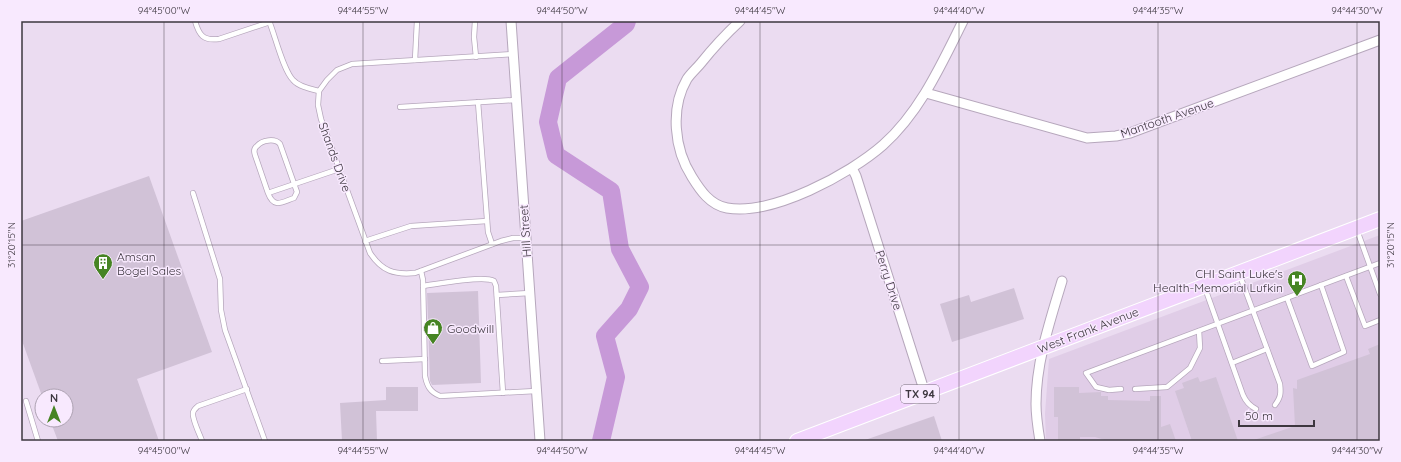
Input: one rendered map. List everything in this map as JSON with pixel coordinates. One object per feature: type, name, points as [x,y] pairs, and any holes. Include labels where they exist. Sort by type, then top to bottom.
[{"type":"main road","name":"West Frank Avenue","points":[[797,441],[1380,219]]},
{"type":"street","name":"Hill Street","points":[[511,21],[540,441]]},
{"type":"street","points":[[740,21],[687,79],[678,101],[677,131],[681,158],[702,193],[725,208],[753,208],[791,198],[806,192],[852,168],[883,145],[906,120],[926,93],[963,21]]},
{"type":"street","name":"Mantooth Avenue","points":[[926,93],[1087,138],[1116,136],[1130,133],[1380,40]]},
{"type":"street","name":"Perry Drive","points":[[852,168],[856,176],[925,393]]},
{"type":"street","points":[[1040,441],[1036,405],[1039,376],[1043,347],[1062,281]]},
{"type":"lane","points":[[195,21],[201,35],[204,38],[213,40],[270,21],[286,67],[293,80],[304,86],[319,91],[337,70],[352,64],[513,54]]},
{"type":"lane","points":[[415,60],[417,21]]},
{"type":"lane","points":[[475,21],[474,37],[476,57]]},
{"type":"lane","name":"Shands Drive","points":[[319,91],[318,104],[321,119],[365,241],[375,261],[387,271],[402,274],[415,273],[492,244],[513,238],[526,238]]},
{"type":"lane","points":[[400,107],[516,100]]},
{"type":"lane","points":[[478,102],[488,232],[492,244]]},
{"type":"lane","points":[[274,140],[280,144],[297,192],[294,198],[279,203],[275,203],[271,200],[268,193],[254,150],[256,146],[274,140]]},
{"type":"lane","points":[[268,193],[339,170]]},
{"type":"lane","points":[[193,193],[220,279],[221,310],[225,330],[265,441]]},
{"type":"lane","points":[[365,241],[411,226],[487,221]]},
{"type":"lane","points":[[1357,228],[1380,294]]},
{"type":"lane","points":[[1121,389],[1109,390],[1096,387],[1086,373],[1380,263]]},
{"type":"lane","points":[[421,271],[423,286],[426,384],[434,393],[440,396],[536,391]]},
{"type":"lane","points":[[1239,273],[1280,384],[1281,394],[1275,405]]},
{"type":"lane","points":[[1346,276],[1366,326],[1380,320]]},
{"type":"lane","points":[[423,286],[474,279],[492,280],[495,283],[503,393]]},
{"type":"lane","points":[[1204,286],[1246,401],[1256,409]]},
{"type":"lane","points":[[1287,298],[1312,366],[1344,352],[1321,286]]},
{"type":"lane","points":[[496,295],[530,293]]},
{"type":"lane","points":[[1135,389],[1166,387],[1190,368],[1200,348],[1199,331]]},
{"type":"lane","points":[[1232,363],[1267,349]]},
{"type":"lane","points":[[382,361],[425,359]]},
{"type":"lane","points":[[202,441],[192,413],[194,410],[198,406],[247,389]]},
{"type":"lane","points":[[26,401],[38,441]]},
{"type":"shaded area","name":"CHI Saint Luke's Health-Memorial Lufkin","points":[[1380,235],[1380,441],[1046,441],[1045,414],[1049,359]]},
{"type":"building","name":"Amsan Bogel Sales","points":[[149,176],[212,352],[137,379],[159,441],[58,441],[53,428],[74,428],[74,388],[39,388],[21,338],[21,221]]},
{"type":"building","points":[[1014,288],[1024,319],[952,342],[940,304],[969,295],[971,302]]},
{"type":"building","points":[[478,291],[481,383],[432,385],[430,381],[427,293]]},
{"type":"building","points":[[1380,344],[1380,441],[1254,441],[1295,426],[1293,388],[1297,389],[1297,380],[1370,354],[1368,349]]},
{"type":"building","points":[[1198,377],[1200,382],[1216,377],[1238,441],[1192,441],[1175,391],[1184,388],[1182,383]]},
{"type":"building","points":[[386,387],[418,387],[418,411],[376,411],[377,441],[342,441],[340,403],[386,400]]},
{"type":"building","points":[[1054,387],[1079,387],[1079,393],[1101,392],[1101,396],[1108,396],[1108,400],[1150,401],[1150,396],[1161,396],[1161,427],[1170,424],[1176,441],[1108,441],[1095,437],[1080,437],[1080,441],[1058,441],[1058,417],[1054,417]]},
{"type":"building","points":[[934,416],[942,441],[865,440]]},
{"type":"waterway","points":[[601,441],[616,377],[605,336],[629,309],[640,287],[620,249],[611,191],[556,155],[548,122],[558,78],[626,24],[627,21]]},
{"type":"place","name":"Amsan Bogel Sales","points":[[103,280]]},
{"type":"place","name":"CHI Saint Luke's Health-Memorial Lufkin","points":[[1297,297]]},
{"type":"place","name":"Goodwill","points":[[433,345]]}]
